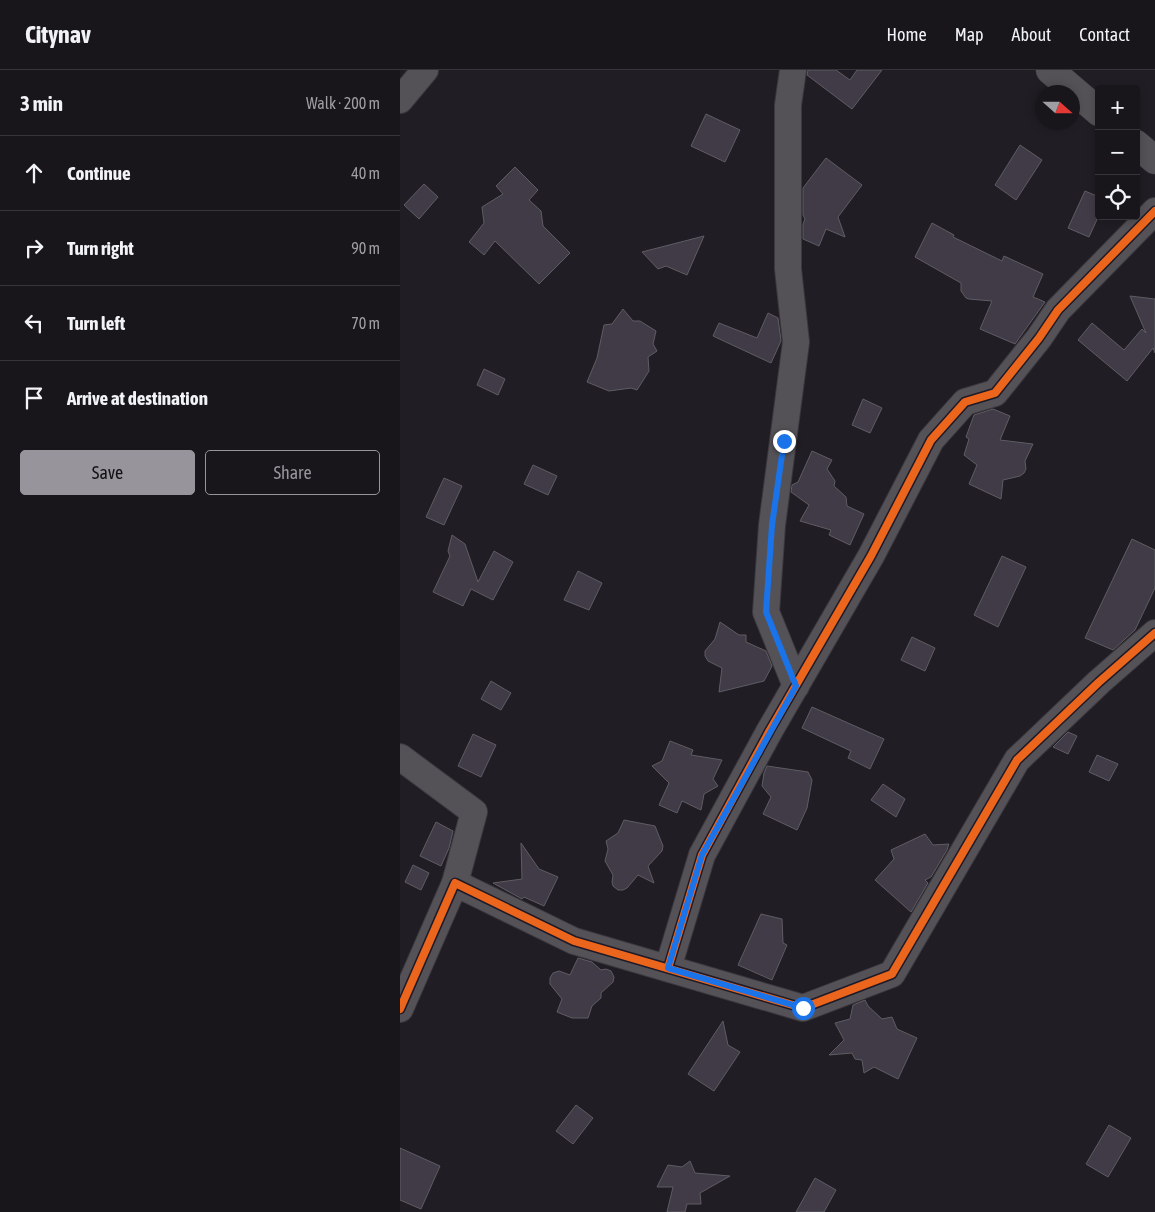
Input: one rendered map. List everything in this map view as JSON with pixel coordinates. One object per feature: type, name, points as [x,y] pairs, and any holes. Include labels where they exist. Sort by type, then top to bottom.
[{"type":"street","points":[[400,100],[425,70]]},
{"type":"street","points":[[793,70],[788,105],[788,269],[796,342],[772,525],[766,612],[796,686]]},
{"type":"street","points":[[1050,70],[1095,109]]},
{"type":"street","points":[[1140,147],[1155,160]]},
{"type":"street","points":[[668,968],[702,855],[870,556],[932,440],[965,402],[995,393],[1039,338],[1058,310],[1155,212]]},
{"type":"street","points":[[455,883],[574,941],[803,1008],[892,974],[1017,760],[1155,633]]},
{"type":"street","points":[[400,757],[474,812],[455,883],[400,1009]]},
{"type":"building","points":[[808,70],[836,70],[850,80],[857,70],[882,70],[852,109],[807,75]]},
{"type":"building","points":[[706,114],[740,130],[725,162],[691,146]]},
{"type":"building","points":[[1020,145],[1042,160],[1016,200],[995,185]]},
{"type":"building","points":[[826,158],[862,185],[838,217],[845,237],[826,229],[819,246],[803,239],[805,219],[803,215],[803,188]]},
{"type":"building","points":[[515,167],[538,190],[529,200],[541,211],[543,226],[570,253],[539,284],[495,241],[484,255],[469,242],[484,223],[482,207],[503,194],[496,186]]},
{"type":"building","points":[[424,184],[438,197],[419,219],[404,205]]},
{"type":"building","points":[[1085,191],[1095,195],[1095,220],[1097,220],[1089,237],[1068,228]]},
{"type":"building","points":[[932,223],[954,235],[953,237],[1002,261],[1004,256],[1043,274],[1033,297],[1045,302],[1015,344],[980,329],[992,301],[966,298],[961,291],[961,283],[915,257]]},
{"type":"building","points":[[704,236],[687,275],[666,266],[658,269],[642,252]]},
{"type":"building","points":[[1130,296],[1155,299],[1155,353],[1153,348],[1127,381],[1078,340],[1092,323],[1124,350],[1142,329],[1146,333]]},
{"type":"building","points":[[623,309],[633,321],[640,321],[656,331],[653,344],[657,351],[648,357],[649,371],[637,390],[631,388],[609,391],[587,382],[597,358],[604,325],[612,324]]},
{"type":"building","points":[[768,313],[778,318],[781,341],[771,363],[713,336],[719,323],[757,338]]},
{"type":"building","points":[[484,369],[505,379],[498,395],[477,385]]},
{"type":"building","points":[[863,399],[882,408],[870,433],[852,425]]},
{"type":"building","points":[[993,409],[1010,416],[1000,440],[1033,444],[1025,461],[1026,469],[1024,473],[1020,476],[1003,480],[1001,499],[969,484],[977,465],[964,455],[969,439],[966,437],[974,415]]},
{"type":"building","points":[[812,451],[832,460],[827,469],[835,481],[834,486],[846,497],[847,506],[864,514],[850,545],[829,535],[831,530],[800,521],[809,505],[791,492],[792,485],[798,482]]},
{"type":"building","points":[[533,465],[557,476],[548,495],[524,484]]},
{"type":"building","points":[[444,478],[462,486],[444,525],[426,517]]},
{"type":"building","points":[[452,535],[465,544],[478,582],[494,551],[513,562],[493,600],[471,589],[463,606],[433,592],[450,556],[448,551]]},
{"type":"building","points":[[1132,539],[1155,550],[1155,588],[1135,630],[1113,650],[1085,638]]},
{"type":"building","points":[[1002,556],[1026,567],[998,627],[974,615]]},
{"type":"building","points":[[578,571],[602,583],[589,610],[564,600]]},
{"type":"building","points":[[720,622],[739,635],[746,635],[746,642],[766,651],[772,666],[764,681],[719,692],[722,668],[708,661],[705,651],[715,639]]},
{"type":"building","points":[[912,637],[935,648],[925,671],[901,660]]},
{"type":"building","points":[[491,681],[511,693],[501,710],[481,699]]},
{"type":"building","points":[[812,707],[884,739],[870,769],[848,758],[851,751],[802,728]]},
{"type":"building","points":[[1068,732],[1077,736],[1068,754],[1053,747]]},
{"type":"building","points":[[473,734],[496,745],[481,777],[458,766]]},
{"type":"building","points":[[670,741],[693,750],[691,755],[722,760],[713,779],[718,786],[704,794],[701,810],[682,801],[677,813],[659,805],[669,783],[652,766],[662,761]]},
{"type":"building","points":[[1097,755],[1118,764],[1109,781],[1089,772]]},
{"type":"building","points":[[767,766],[808,772],[812,780],[807,808],[797,830],[763,814],[771,797],[762,786]]},
{"type":"building","points":[[883,784],[905,799],[896,817],[871,800]]},
{"type":"building","points":[[624,820],[655,826],[663,846],[662,851],[648,866],[654,883],[638,875],[627,888],[618,890],[613,886],[613,875],[605,861],[608,849],[606,841],[618,833]]},
{"type":"building","points":[[436,822],[453,831],[449,848],[441,866],[420,856]]},
{"type":"building","points":[[925,834],[933,845],[949,844],[931,877],[925,880],[928,883],[911,912],[875,880],[894,859],[891,850]]},
{"type":"building","points":[[521,843],[539,869],[558,877],[544,906],[524,897],[522,899],[493,883],[522,879]]},
{"type":"building","points":[[413,865],[429,873],[421,890],[405,882]]},
{"type":"building","points":[[761,914],[782,919],[783,943],[787,945],[772,980],[738,965]]},
{"type":"building","points":[[578,958],[592,962],[601,970],[611,971],[614,977],[613,982],[601,993],[601,998],[592,1006],[588,1018],[572,1018],[557,1012],[562,999],[550,984],[550,978],[553,973],[559,971],[570,975]]},
{"type":"building","points":[[865,1000],[868,1006],[882,1019],[892,1017],[897,1029],[917,1038],[898,1079],[874,1067],[864,1073],[862,1060],[855,1059],[852,1053],[829,1055],[844,1040],[835,1023],[850,1019],[853,1005]]},
{"type":"building","points":[[723,1021],[728,1045],[740,1052],[714,1091],[688,1074]]},
{"type":"building","points":[[576,1105],[593,1118],[573,1144],[556,1131]]},
{"type":"building","points":[[1109,1125],[1131,1138],[1108,1177],[1086,1164]]},
{"type":"building","points":[[400,1148],[440,1166],[421,1209],[400,1200]]},
{"type":"building","points":[[690,1161],[695,1173],[730,1176],[700,1193],[701,1204],[687,1204],[685,1212],[667,1212],[673,1187],[657,1187],[668,1165],[682,1167]]},
{"type":"building","points":[[815,1178],[836,1190],[824,1212],[796,1212]]},
{"type":"cycle path","points":[[668,968],[702,855],[770,730],[871,556],[931,440],[965,402],[995,393],[1039,338],[1058,310],[1155,211]]},
{"type":"cycle path","points":[[400,1009],[455,883],[574,941],[803,1008],[892,974],[1017,760],[1099,682],[1155,633]]},
{"type":"route","points":[[784,441],[772,525],[766,612],[796,686],[702,855],[668,968],[803,1008]]}]
